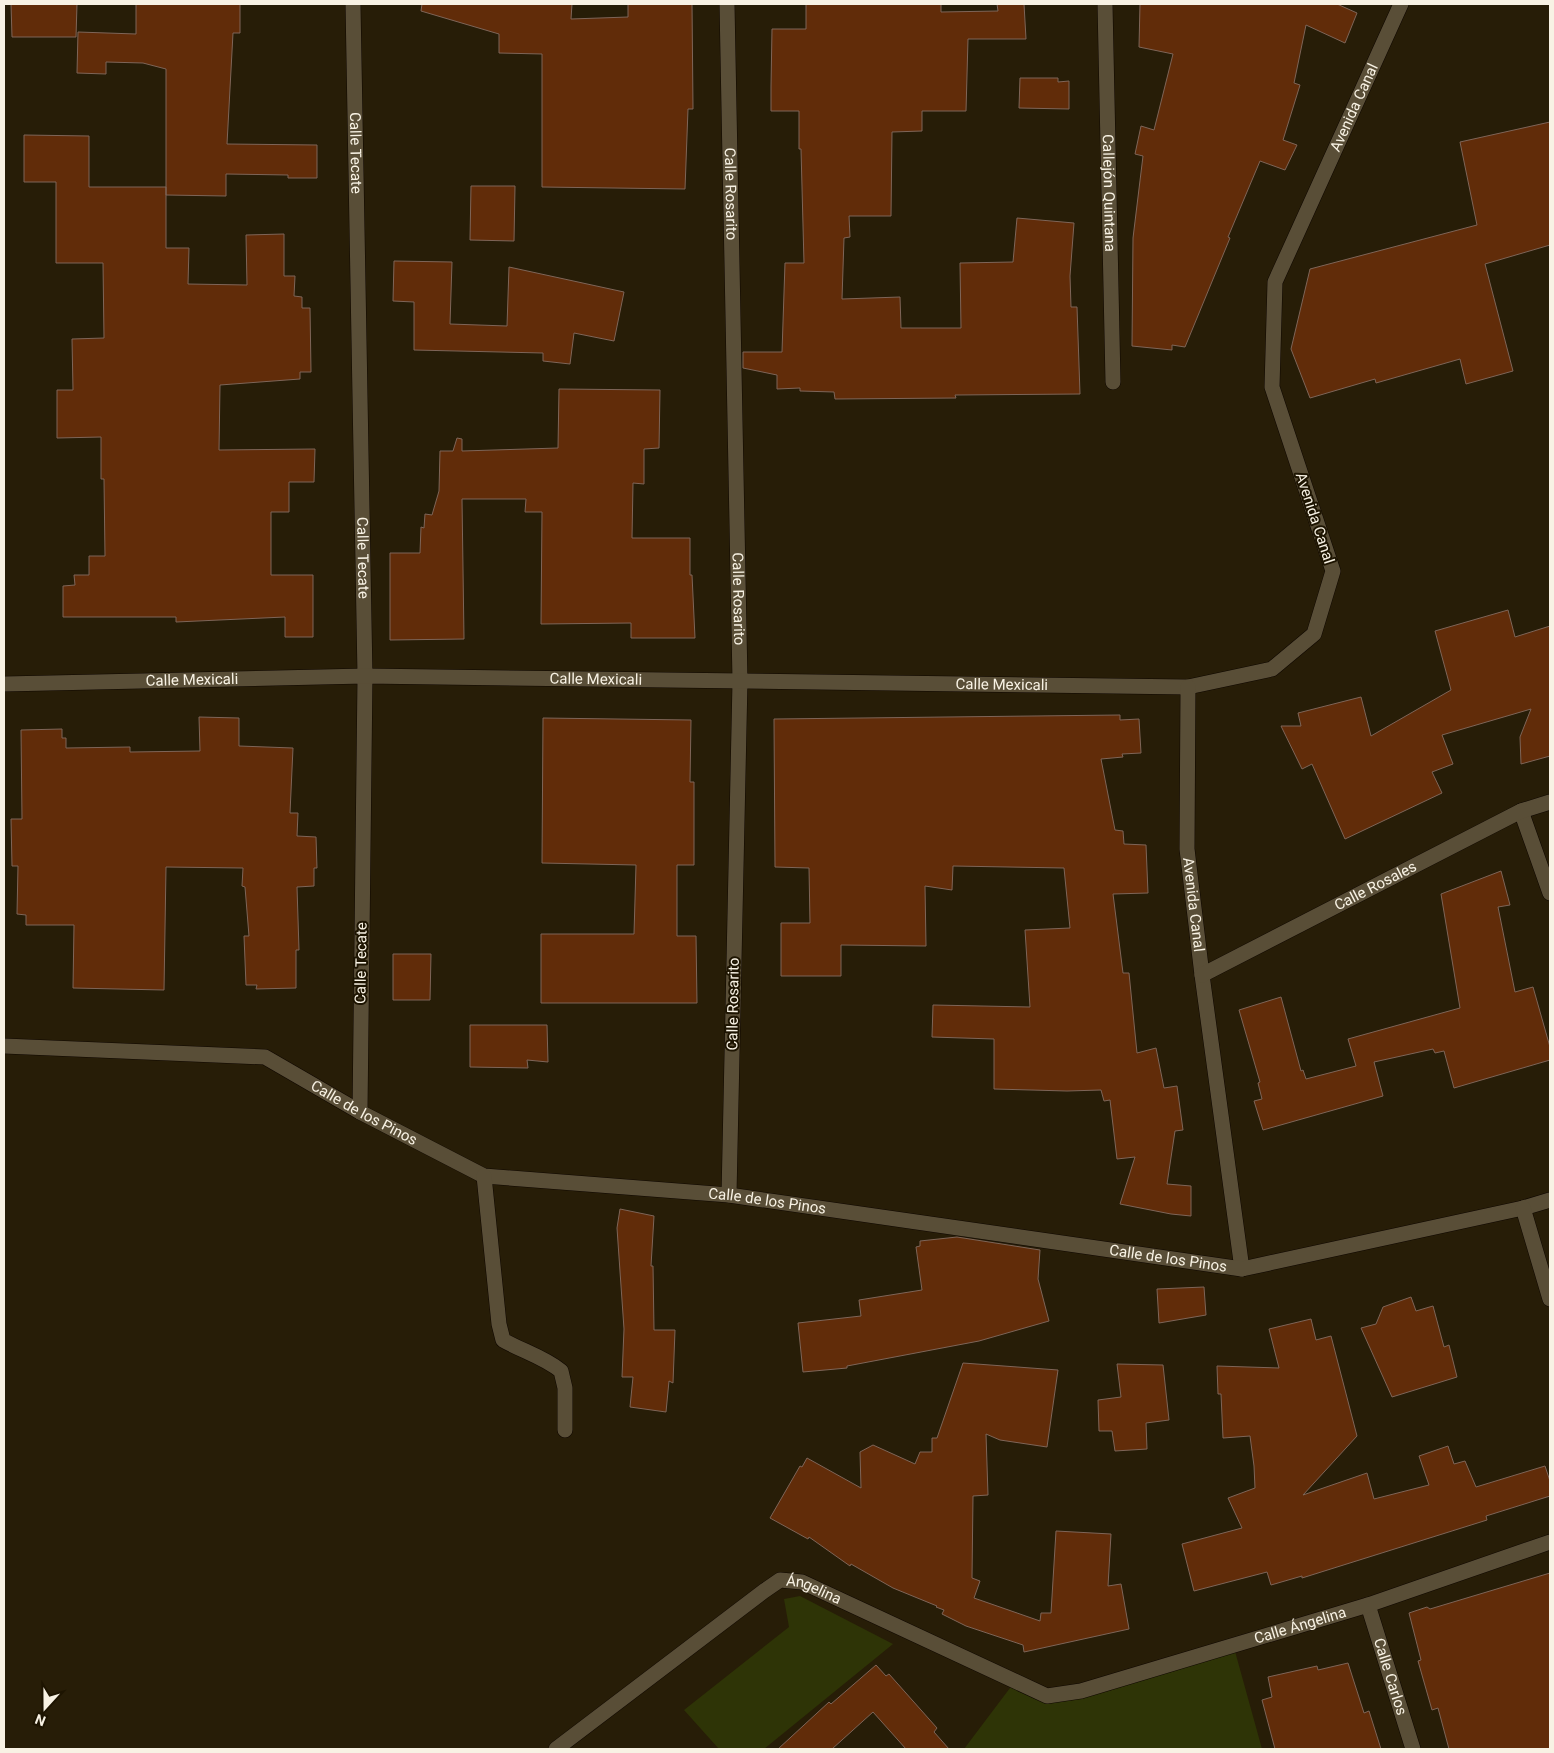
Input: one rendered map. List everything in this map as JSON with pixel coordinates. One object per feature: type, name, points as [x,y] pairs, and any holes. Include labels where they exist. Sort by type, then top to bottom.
[{"type":"street","name":"Calle Tecate","points":[[353,4],[365,676],[360,1112]]},
{"type":"street","name":"Calle Rosarito","points":[[727,4],[740,681],[729,1195]]},
{"type":"street","name":"Callejón Quintana","points":[[1105,4],[1113,382]]},
{"type":"street","name":"Avenida Canal","points":[[1242,1269],[1202,975],[1187,848],[1188,688],[1272,669],[1314,634],[1333,571],[1272,387],[1275,282],[1400,4]]},
{"type":"street","name":"Calle Mexicali","points":[[4,684],[365,676],[1188,688]]},
{"type":"street","name":"Calle Rosales","points":[[1202,975],[1521,811],[1550,802]]},
{"type":"street","points":[[1521,811],[1550,893]]},
{"type":"street","name":"Calle de los Pinos","points":[[4,1046],[265,1057],[360,1112],[484,1176],[729,1195],[1242,1269],[1522,1208],[1550,1200]]},
{"type":"street","points":[[484,1176],[498,1324],[503,1340],[516,1348],[550,1362],[561,1371],[565,1388],[565,1430]]},
{"type":"street","points":[[1522,1208],[1550,1299]]},
{"type":"street","name":"Calle Ángelina","points":[[1047,1696],[1081,1691],[1368,1605],[1550,1542]]},
{"type":"street","name":"Ángelina","points":[[556,1749],[764,1590],[780,1580],[802,1582],[1047,1696]]},
{"type":"street","name":"Calle Carlos","points":[[1368,1605],[1413,1749]]},
{"type":"green space","points":[[800,1596],[893,1644],[764,1749],[719,1749],[684,1710],[789,1627],[784,1599]]},
{"type":"green space","points":[[1233,1644],[1262,1749],[964,1749],[1013,1684],[1042,1693],[1069,1691]]},
{"type":"building","points":[[11,4],[77,4],[76,37],[12,37]]},
{"type":"building","points":[[136,4],[240,4],[240,33],[233,33],[227,144],[317,145],[317,178],[288,178],[288,175],[226,174],[226,196],[166,195],[166,69],[143,63],[106,62],[106,74],[77,73],[78,32],[136,34]]},
{"type":"building","points":[[422,4],[572,4],[571,19],[628,17],[628,4],[692,4],[693,109],[688,109],[685,189],[542,187],[542,54],[499,53],[499,34],[421,11]]},
{"type":"building","points":[[806,4],[941,4],[941,12],[998,11],[997,4],[1024,4],[1026,39],[968,39],[966,111],[922,111],[922,131],[892,132],[891,216],[849,216],[850,237],[844,238],[842,299],[900,297],[901,328],[961,328],[960,263],[1013,262],[1017,218],[1074,223],[1070,276],[1071,307],[1077,307],[1080,394],[955,395],[956,398],[835,399],[834,392],[800,391],[800,388],[777,389],[777,375],[743,368],[743,352],[782,352],[785,263],[804,263],[799,111],[771,111],[771,87],[772,29],[806,29]]},
{"type":"building","points":[[1140,4],[1337,4],[1357,13],[1345,43],[1306,25],[1294,83],[1300,85],[1283,140],[1297,145],[1285,170],[1260,161],[1185,347],[1172,345],[1172,350],[1132,346],[1133,238],[1143,156],[1135,154],[1141,126],[1154,130],[1173,54],[1139,47]]},
{"type":"building","points":[[1020,78],[1058,78],[1058,82],[1069,81],[1069,109],[1019,108]]},
{"type":"building","points":[[1550,122],[1550,245],[1485,264],[1513,371],[1466,384],[1460,359],[1376,383],[1375,379],[1310,398],[1291,349],[1310,269],[1477,225],[1460,142]]},
{"type":"building","points":[[24,135],[89,136],[89,187],[166,187],[166,248],[189,248],[188,284],[247,285],[246,235],[284,234],[284,276],[295,276],[294,296],[302,297],[302,308],[310,308],[311,372],[300,372],[300,379],[220,385],[219,450],[315,449],[314,482],[289,482],[289,512],[271,512],[271,575],[313,575],[313,637],[285,637],[285,617],[176,622],[176,617],[63,617],[63,586],[75,585],[74,575],[89,575],[89,556],[105,556],[104,479],[101,479],[101,437],[57,438],[57,390],[73,390],[72,339],[104,338],[103,263],[56,263],[56,182],[24,182]]},
{"type":"building","points":[[471,186],[515,186],[514,241],[470,240]]},
{"type":"building","points":[[394,261],[452,262],[450,324],[507,326],[509,267],[624,292],[614,341],[574,333],[570,364],[543,361],[543,353],[414,350],[414,302],[393,301]]},
{"type":"building","points":[[559,389],[660,390],[659,448],[644,449],[644,484],[633,483],[632,538],[690,538],[690,575],[692,575],[695,638],[631,638],[631,623],[541,624],[542,512],[525,512],[526,499],[462,499],[464,639],[390,640],[390,553],[420,553],[421,527],[424,528],[425,514],[432,515],[439,491],[440,451],[453,451],[457,438],[462,439],[462,451],[558,448]]},
{"type":"building","points":[[1508,610],[1515,637],[1550,626],[1550,756],[1521,764],[1520,737],[1531,709],[1442,735],[1453,764],[1432,772],[1442,793],[1345,839],[1312,764],[1302,769],[1281,726],[1301,726],[1298,713],[1361,697],[1371,736],[1451,690],[1435,631]]},
{"type":"building","points":[[1120,715],[1120,720],[1139,719],[1141,753],[1122,754],[1123,757],[1101,759],[1115,830],[1123,831],[1124,844],[1146,845],[1148,893],[1113,894],[1123,973],[1129,973],[1137,1053],[1156,1048],[1164,1088],[1177,1086],[1183,1130],[1175,1131],[1167,1184],[1191,1186],[1191,1216],[1120,1204],[1135,1157],[1117,1159],[1110,1100],[1104,1101],[1101,1090],[994,1089],[994,1039],[932,1037],[933,1005],[1030,1007],[1025,930],[1070,928],[1064,868],[953,866],[952,890],[925,886],[926,946],[841,945],[841,976],[781,976],[781,923],[810,923],[809,868],[775,867],[774,719]]},
{"type":"building","points":[[199,717],[239,718],[239,746],[293,748],[290,813],[298,813],[297,836],[316,837],[317,868],[314,868],[314,886],[297,887],[299,950],[296,950],[296,988],[256,989],[257,985],[246,985],[244,936],[249,936],[245,887],[242,886],[243,868],[166,867],[164,990],[73,988],[74,925],[26,925],[26,915],[17,914],[18,866],[12,866],[11,819],[22,819],[21,730],[62,729],[62,738],[66,738],[66,748],[130,747],[130,752],[200,751]]},
{"type":"building","points":[[543,718],[691,720],[690,782],[694,782],[694,865],[677,865],[677,936],[696,936],[697,1003],[541,1003],[541,934],[634,934],[636,865],[542,863]]},
{"type":"building","points":[[1501,871],[1510,905],[1498,907],[1515,992],[1533,987],[1550,1047],[1550,1060],[1454,1088],[1444,1051],[1435,1053],[1433,1049],[1374,1062],[1383,1096],[1263,1130],[1254,1101],[1262,1099],[1258,1083],[1260,1082],[1239,1010],[1281,997],[1301,1071],[1303,1070],[1306,1079],[1356,1066],[1348,1039],[1460,1008],[1441,894]]},
{"type":"building","points":[[393,954],[431,954],[430,1000],[393,1000]]},
{"type":"building","points":[[470,1025],[547,1025],[548,1062],[527,1060],[528,1068],[470,1067]]},
{"type":"building","points":[[620,1209],[654,1216],[651,1266],[653,1266],[654,1330],[675,1330],[673,1383],[669,1381],[666,1412],[630,1407],[633,1377],[622,1377],[624,1329],[617,1228]]},
{"type":"building","points":[[957,1237],[1040,1250],[1038,1279],[1049,1321],[979,1341],[847,1366],[847,1368],[803,1372],[798,1323],[861,1316],[859,1300],[922,1290],[916,1247],[920,1246],[920,1241]]},
{"type":"building","points":[[1204,1287],[1206,1315],[1159,1323],[1157,1289]]},
{"type":"building","points":[[1411,1297],[1416,1311],[1433,1306],[1444,1347],[1449,1345],[1457,1377],[1392,1397],[1361,1328],[1376,1324],[1383,1307]]},
{"type":"building","points":[[1311,1319],[1316,1340],[1331,1336],[1357,1436],[1303,1495],[1367,1473],[1374,1499],[1429,1485],[1419,1456],[1448,1446],[1454,1464],[1465,1461],[1476,1487],[1545,1466],[1550,1481],[1550,1496],[1486,1516],[1487,1520],[1302,1578],[1302,1576],[1271,1585],[1267,1572],[1194,1591],[1182,1544],[1242,1528],[1228,1498],[1255,1488],[1250,1436],[1223,1438],[1221,1394],[1218,1394],[1217,1366],[1279,1368],[1269,1329]]},
{"type":"building","points":[[963,1363],[1058,1370],[1047,1447],[1000,1440],[986,1434],[988,1495],[973,1496],[972,1578],[980,1581],[974,1598],[1040,1621],[1041,1613],[1051,1613],[1056,1531],[1111,1534],[1108,1586],[1121,1584],[1129,1629],[1024,1652],[1023,1645],[966,1626],[942,1614],[944,1610],[937,1606],[893,1588],[851,1564],[850,1566],[809,1537],[808,1539],[770,1518],[800,1466],[802,1467],[807,1458],[861,1488],[860,1452],[873,1445],[915,1464],[920,1452],[932,1452],[932,1438],[937,1438]]},
{"type":"building","points":[[1117,1364],[1163,1365],[1169,1420],[1146,1423],[1147,1449],[1115,1451],[1112,1431],[1099,1431],[1098,1400],[1121,1397]]},
{"type":"building","points":[[1550,1573],[1550,1749],[1449,1749],[1438,1708],[1432,1710],[1418,1661],[1421,1660],[1409,1613],[1427,1607],[1430,1609]]},
{"type":"building","points":[[1348,1663],[1364,1713],[1369,1711],[1381,1749],[1275,1749],[1262,1700],[1272,1697],[1268,1677],[1317,1666],[1318,1670]]},
{"type":"building","points":[[876,1665],[886,1676],[889,1674],[937,1728],[934,1732],[949,1749],[906,1749],[873,1712],[832,1749],[778,1749],[829,1702],[831,1704]]}]
